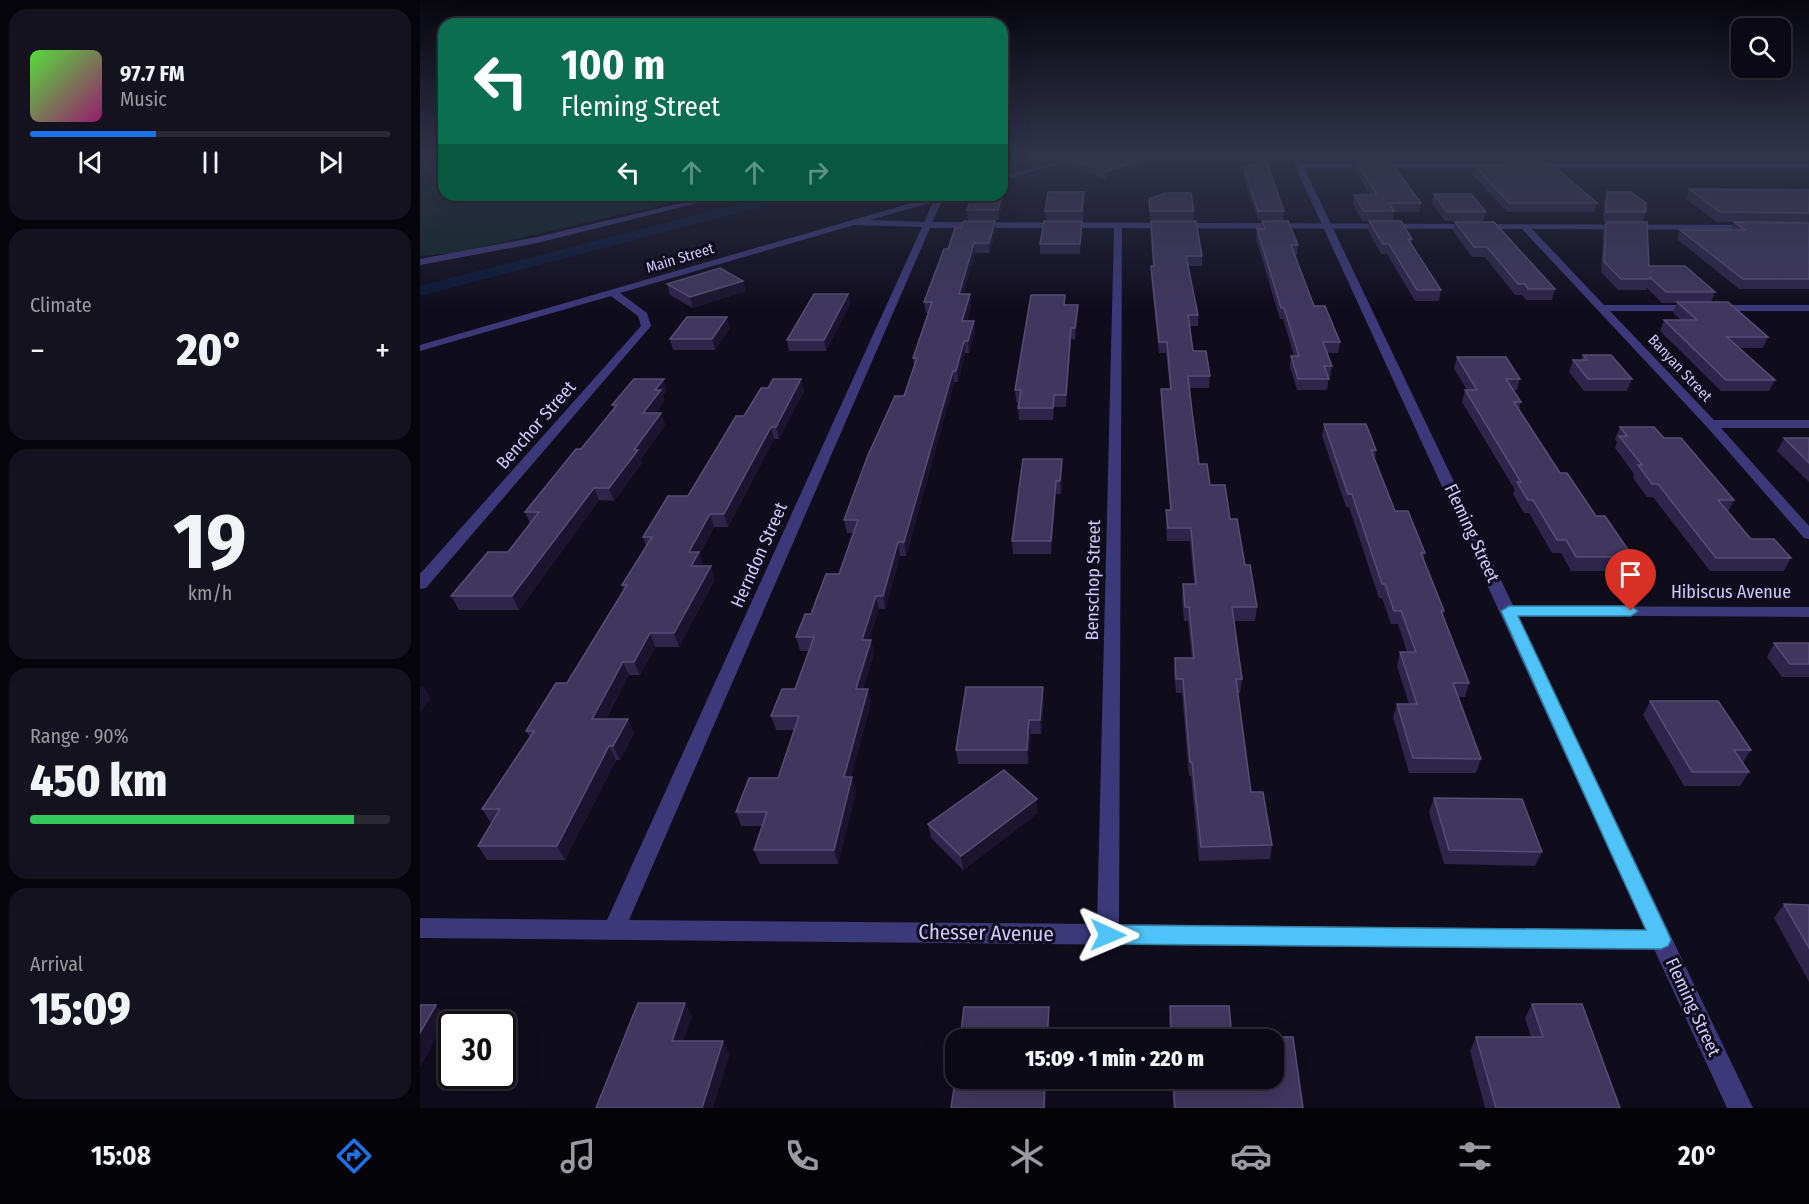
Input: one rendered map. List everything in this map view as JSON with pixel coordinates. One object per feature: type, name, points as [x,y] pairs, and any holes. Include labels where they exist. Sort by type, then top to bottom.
[{"type":"street","points":[[420,263],[537,240],[677,207]]},
{"type":"street","name":"Main Street","points":[[420,348],[905,207]]},
{"type":"street","name":"Herndon Street","points":[[615,928],[937,207]]},
{"type":"street","name":"Fleming Street","points":[[1318,207],[1740,1108]]},
{"type":"street","points":[[851,222],[927,225],[1761,227]]},
{"type":"street","name":"Benschop Street","points":[[1108,935],[1118,225]]},
{"type":"street","name":"Banyan Street","points":[[1524,226],[1711,424],[1809,535]]},
{"type":"street","name":"Benchor Street","points":[[420,584],[646,326],[643,315],[613,293]]},
{"type":"street","points":[[1602,308],[1809,308]]},
{"type":"street","points":[[1711,424],[1809,424]]},
{"type":"street","name":"Hibiscus Avenue","points":[[1509,611],[1809,612]]},
{"type":"street","name":"Chesser Avenue","points":[[420,928],[615,928],[1661,940]]},
{"type":"green space","points":[[420,207],[654,207],[455,253],[420,256]]},
{"type":"building","points":[[968,207],[999,207],[998,210],[967,210]]},
{"type":"building","points":[[1046,207],[1082,207],[1082,211],[1045,211]]},
{"type":"building","points":[[1150,207],[1193,207],[1194,211],[1150,211]]},
{"type":"building","points":[[1257,207],[1282,207],[1284,211],[1258,211]]},
{"type":"building","points":[[1361,207],[1391,207],[1394,211],[1364,211]]},
{"type":"building","points":[[1443,207],[1482,207],[1486,212],[1447,212]]},
{"type":"building","points":[[1606,207],[1646,207],[1646,212],[1606,212]]},
{"type":"building","points":[[1713,207],[1809,207],[1809,213],[1720,212]]},
{"type":"building","points":[[964,221],[995,221],[989,243],[974,243],[959,294],[970,294],[962,321],[974,321],[968,341],[964,341],[956,371],[953,371],[904,542],[898,542],[883,596],[876,596],[862,640],[871,640],[856,689],[868,689],[844,777],[852,777],[834,850],[754,850],[767,812],[736,812],[749,778],[778,778],[799,716],[771,716],[782,689],[795,689],[814,637],[796,637],[805,614],[811,614],[826,574],[839,574],[858,520],[844,520],[868,455],[895,396],[904,396],[917,358],[913,358],[932,302],[924,302],[944,249],[948,249],[955,228],[961,228]]},
{"type":"building","points":[[1044,221],[1082,221],[1080,244],[1040,244]]},
{"type":"building","points":[[1151,221],[1196,221],[1202,256],[1186,256],[1198,315],[1188,315],[1193,351],[1206,351],[1210,376],[1188,376],[1192,411],[1199,464],[1207,464],[1210,485],[1225,485],[1230,519],[1237,519],[1245,565],[1250,565],[1257,607],[1232,607],[1242,679],[1236,679],[1251,792],[1263,792],[1272,845],[1201,847],[1192,762],[1190,762],[1183,679],[1176,679],[1175,658],[1194,658],[1189,607],[1185,607],[1183,584],[1196,584],[1191,528],[1168,528],[1166,510],[1171,510],[1161,389],[1171,389],[1167,342],[1159,342],[1151,266],[1154,266]]},
{"type":"building","points":[[1262,221],[1288,221],[1298,245],[1291,245],[1314,306],[1325,306],[1340,342],[1323,342],[1332,366],[1324,366],[1329,379],[1298,379],[1291,356],[1299,356],[1284,308],[1281,308],[1257,229],[1265,229]]},
{"type":"building","points":[[1369,221],[1401,221],[1412,239],[1408,239],[1441,290],[1417,290],[1389,244],[1383,244]]},
{"type":"building","points":[[1455,222],[1494,222],[1555,289],[1528,289],[1525,284],[1518,284],[1487,247],[1474,247]]},
{"type":"building","points":[[1606,222],[1647,222],[1649,266],[1685,266],[1715,292],[1666,292],[1650,277],[1650,279],[1621,279],[1604,262]]},
{"type":"building","points":[[1734,222],[1809,223],[1809,279],[1743,279],[1680,230],[1745,230]]},
{"type":"building","points":[[720,268],[743,281],[690,297],[667,284]]},
{"type":"building","points":[[814,294],[848,294],[824,340],[787,340]]},
{"type":"building","points":[[1031,295],[1065,295],[1064,305],[1078,305],[1075,328],[1071,328],[1066,395],[1054,395],[1053,408],[1018,408],[1021,390],[1015,390]]},
{"type":"building","points":[[1677,302],[1728,302],[1768,337],[1727,337],[1775,380],[1726,380],[1664,320],[1697,320]]},
{"type":"building","points":[[687,317],[727,317],[712,339],[670,339]]},
{"type":"building","points":[[1583,355],[1611,355],[1632,379],[1588,379],[1573,360],[1587,360]]},
{"type":"building","points":[[1457,357],[1506,357],[1520,379],[1506,379],[1521,402],[1514,402],[1560,473],[1567,473],[1596,516],[1605,516],[1633,557],[1576,557],[1566,540],[1557,540],[1533,500],[1528,500],[1517,482],[1521,482],[1465,390],[1477,390]]},
{"type":"building","points":[[634,379],[664,379],[655,390],[661,390],[643,413],[661,413],[634,450],[638,450],[609,488],[594,488],[512,596],[451,596],[488,552],[508,552],[539,512],[525,512],[576,449],[581,449],[617,405],[612,405]]},
{"type":"building","points":[[773,379],[801,379],[776,427],[771,427],[724,514],[710,514],[689,552],[699,552],[691,566],[711,566],[674,633],[650,633],[634,662],[623,662],[592,719],[628,719],[613,746],[609,746],[557,846],[478,846],[500,809],[482,809],[534,731],[526,731],[556,683],[567,683],[627,585],[622,585],[652,537],[643,537],[668,496],[688,496],[736,416],[744,416],[761,388],[768,388]]},
{"type":"building","points":[[1324,424],[1366,424],[1376,450],[1371,450],[1395,511],[1408,511],[1425,553],[1421,553],[1444,611],[1441,611],[1469,683],[1453,683],[1481,759],[1413,758],[1397,704],[1417,704],[1400,652],[1416,652],[1401,611],[1394,611],[1385,584],[1382,584],[1352,494],[1348,494]]},
{"type":"building","points":[[1620,427],[1654,427],[1664,438],[1681,438],[1734,500],[1718,500],[1751,539],[1774,539],[1791,558],[1716,558],[1658,484],[1652,484],[1638,465],[1642,465],[1619,436],[1627,436]]},
{"type":"building","points":[[1784,438],[1809,438],[1809,463]]},
{"type":"building","points":[[1023,459],[1062,459],[1060,481],[1056,481],[1051,541],[1012,541]]},
{"type":"building","points":[[1774,643],[1809,643],[1809,664],[1790,664]]},
{"type":"building","points":[[966,687],[1043,687],[1040,720],[1029,720],[1027,750],[956,750]]},
{"type":"building","points":[[1650,701],[1718,701],[1751,750],[1734,750],[1749,772],[1692,772]]},
{"type":"building","points":[[1004,770],[1037,799],[961,856],[928,824]]},
{"type":"building","points":[[1434,798],[1522,799],[1542,852],[1449,850]]},
{"type":"building","points":[[1784,904],[1809,905],[1809,948]]},
{"type":"building","points":[[638,1003],[685,1003],[672,1041],[723,1041],[702,1108],[596,1108]]},
{"type":"building","points":[[1532,1004],[1582,1004],[1620,1108],[1496,1108],[1476,1037],[1543,1037]]},
{"type":"building","points":[[420,1005],[436,1005],[420,1033]]},
{"type":"building","points":[[1170,1006],[1229,1006],[1231,1029],[1171,1029]]},
{"type":"building","points":[[964,1007],[1049,1007],[1048,1029],[961,1029]]},
{"type":"building","points":[[1284,1037],[1293,1037],[1303,1108],[1175,1108],[1174,1089],[1284,1089]]},
{"type":"building","points":[[954,1089],[1045,1089],[1044,1108],[951,1108]]},
{"type":"waterway","points":[[420,291],[745,207]]},
{"type":"route","points":[[1108,935],[1661,940],[1509,611],[1631,611]]}]
